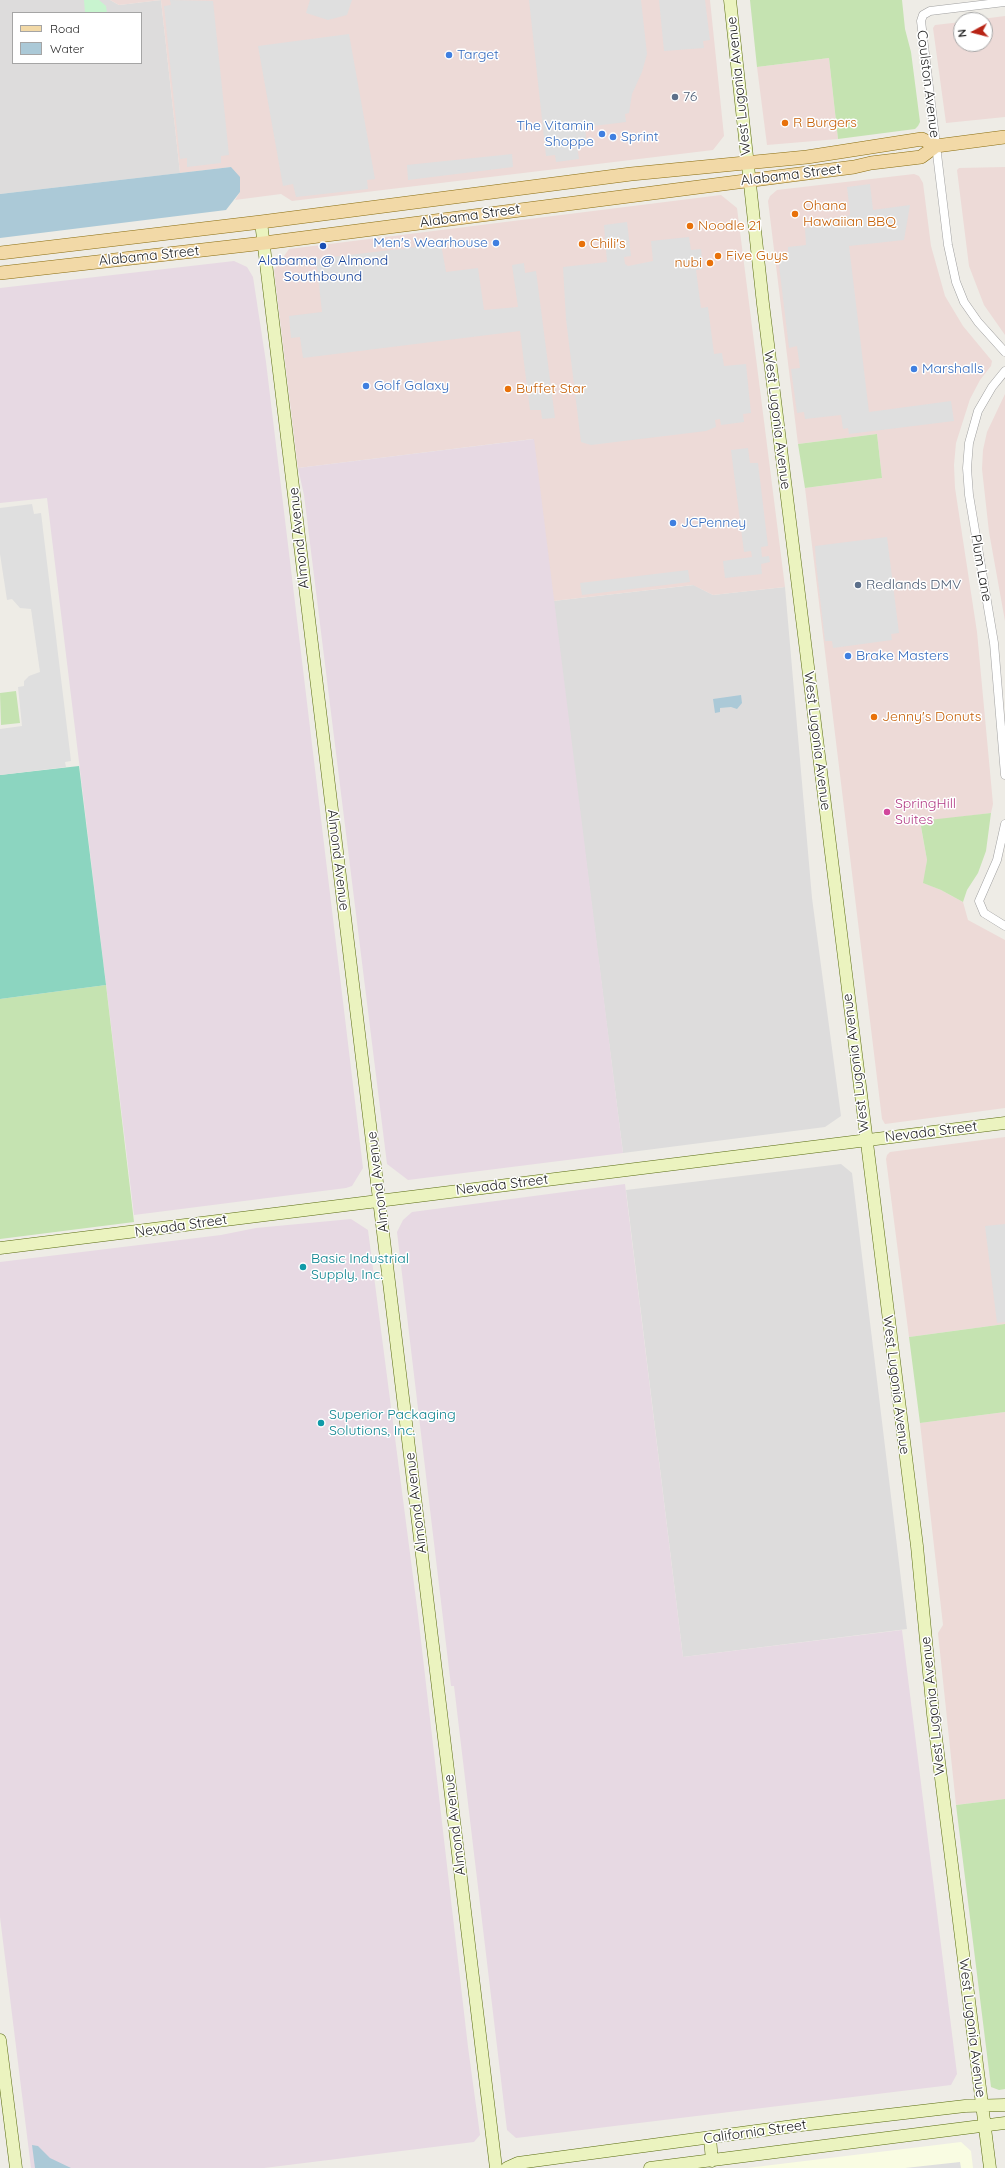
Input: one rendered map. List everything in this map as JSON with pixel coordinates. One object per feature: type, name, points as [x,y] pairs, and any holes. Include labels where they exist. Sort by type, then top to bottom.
[{"type":"main road","name":"Alabama Street","points":[[0,273],[264,243],[749,181],[921,157],[936,146],[1005,136]]},
{"type":"main road","name":"Alabama Street","points":[[0,253],[261,222],[631,174],[747,164],[826,155],[922,139],[936,146]]},
{"type":"street","name":"West Lugonia Avenue","points":[[730,0],[749,181],[865,1140],[917,1546],[933,1714],[990,2168]]},
{"type":"street","name":"Coulston Avenue","points":[[1005,2],[930,11],[923,15],[921,21],[948,245],[956,282],[964,302],[978,322],[1005,352]]},
{"type":"street","name":"Almond Avenue","points":[[261,222],[496,2168]]},
{"type":"street","name":"Plum Lane","points":[[1005,371],[992,387],[978,411],[969,443],[967,468],[969,495],[994,643],[1005,775]]},
{"type":"street","points":[[1005,824],[997,860],[980,896],[980,907],[988,917],[1005,926]]},
{"type":"street","name":"Nevada Street","points":[[0,1248],[152,1230],[239,1217],[1005,1123]]},
{"type":"street","points":[[0,2040],[16,2168]]},
{"type":"street","name":"California Street","points":[[507,2168],[513,2164],[896,2114],[1005,2105]]},
{"type":"street","name":"California Street","points":[[650,2168],[1005,2123]]},
{"type":"street","points":[[710,2138],[712,2161]]},
{"type":"shaded area","points":[[0,0],[110,0],[119,5],[161,0],[180,173],[0,194]]},
{"type":"shaded area","points":[[110,0],[161,0],[119,5]]},
{"type":"shaded area","points":[[161,0],[710,0],[724,136],[713,150],[292,201],[281,194],[235,200],[240,192],[231,167],[180,173]]},
{"type":"shaded area","points":[[170,0],[213,1],[229,155],[221,156],[221,163],[187,167],[187,158],[180,159],[164,6],[171,5]]},
{"type":"shaded area","points":[[310,0],[352,0],[347,15],[328,20],[306,13]]},
{"type":"shaded area","points":[[529,0],[641,0],[647,54],[642,72],[632,94],[629,113],[625,114],[626,122],[585,127],[587,145],[577,146],[579,159],[556,162],[555,155],[546,156]]},
{"type":"shaded area","points":[[659,0],[705,0],[710,40],[703,41],[704,48],[664,51]]},
{"type":"shaded area","points":[[1005,16],[1005,117],[946,123],[933,28],[935,25],[953,23],[953,52],[993,52],[993,18]]},
{"type":"shaded area","points":[[349,34],[375,179],[367,180],[368,189],[296,197],[293,184],[283,186],[258,46]]},
{"type":"shaded area","points":[[829,58],[838,139],[767,145],[757,67]]},
{"type":"shaded area","points":[[512,154],[513,167],[408,180],[407,165]]},
{"type":"shaded area","points":[[1005,167],[1005,335],[984,305],[969,266],[957,170],[959,168]]},
{"type":"shaded area","points":[[914,174],[919,176],[923,183],[931,246],[945,296],[963,326],[992,361],[991,366],[980,380],[970,399],[956,443],[954,465],[955,488],[977,632],[993,804],[991,813],[920,822],[927,860],[924,883],[963,902],[968,920],[1005,940],[1005,1108],[885,1124],[882,1119],[805,488],[882,478],[877,434],[798,444],[768,201],[770,196],[777,190]]},
{"type":"shaded area","points":[[870,184],[873,210],[910,205],[904,240],[849,246],[869,412],[951,401],[954,421],[849,434],[848,428],[843,429],[841,415],[805,419],[804,412],[797,413],[791,369],[800,368],[797,346],[789,348],[778,257],[788,256],[788,247],[806,245],[805,228],[811,227],[811,221],[849,216],[850,213],[847,187]]},
{"type":"shaded area","points":[[721,195],[737,208],[785,587],[713,595],[693,585],[553,601],[533,439],[298,468],[274,270],[289,249]]},
{"type":"shaded area","points":[[627,222],[631,256],[624,257],[625,264],[628,266],[653,261],[651,241],[689,237],[691,250],[701,249],[703,269],[696,270],[701,308],[708,307],[714,354],[722,353],[724,366],[746,364],[751,413],[743,414],[744,422],[721,425],[720,419],[715,420],[716,427],[706,431],[591,445],[581,442],[566,319],[563,267],[607,262],[604,225]]},
{"type":"shaded area","points":[[441,244],[446,272],[478,268],[484,310],[518,307],[512,265],[524,263],[525,273],[536,271],[555,418],[542,419],[541,410],[530,410],[520,331],[303,358],[300,337],[291,338],[289,316],[322,312],[316,259]]},
{"type":"shaded area","points":[[234,261],[247,267],[253,277],[266,362],[363,1168],[352,1186],[346,1188],[134,1215],[47,498],[0,503],[0,288]]},
{"type":"shaded area","points":[[1005,394],[1005,621],[989,532],[982,469],[983,450],[987,432]]},
{"type":"shaded area","points":[[534,439],[623,1153],[408,1180],[387,1164],[304,495],[298,468]]},
{"type":"shaded area","points":[[748,448],[750,463],[758,463],[768,546],[761,547],[762,557],[769,556],[770,562],[761,564],[762,574],[725,578],[723,561],[752,557],[751,551],[744,552],[731,450]]},
{"type":"shaded area","points":[[32,504],[34,514],[41,513],[71,761],[65,762],[66,767],[0,775],[0,729],[22,726],[18,687],[24,686],[24,681],[29,676],[40,672],[31,609],[20,608],[12,599],[7,600],[0,554],[0,508]]},
{"type":"shaded area","name":"Redlands DMV","points":[[887,537],[899,633],[891,634],[892,640],[833,648],[832,641],[825,641],[815,546]]},
{"type":"shaded area","points":[[688,570],[690,582],[582,595],[580,583]]},
{"type":"shaded area","points":[[694,585],[713,595],[785,587],[812,898],[841,1116],[825,1127],[623,1153],[553,601]]},
{"type":"shaded area","points":[[1005,1137],[1005,1324],[909,1337],[886,1159],[887,1155],[890,1152]]},
{"type":"shaded area","points":[[841,1164],[852,1173],[907,1629],[683,1657],[626,1190]]},
{"type":"shaded area","points":[[625,1184],[683,1657],[902,1630],[957,2074],[951,2085],[516,2138],[507,2130],[454,1686],[451,1686],[397,1232],[403,1220],[412,1212]]},
{"type":"shaded area","points":[[351,1219],[368,1230],[418,1615],[468,2047],[480,2135],[474,2142],[264,2168],[31,2168],[0,1917],[0,1262],[221,1235],[256,1228]]},
{"type":"shaded area","points":[[1005,1224],[1005,1322],[997,1323],[985,1226]]},
{"type":"shaded area","points":[[1005,1412],[1005,1799],[956,1805],[938,1633],[943,1625],[920,1423]]},
{"type":"shaded area","points":[[961,2142],[971,2151],[973,2168],[747,2168]]},
{"type":"shaded area","points":[[960,2162],[961,2168],[905,2168]]},
{"type":"green space","points":[[84,0],[99,0],[106,6],[107,12],[85,12]]},
{"type":"green space","points":[[750,0],[902,0],[905,29],[911,52],[920,122],[918,126],[915,129],[838,139],[829,58],[757,67]]},
{"type":"green space","points":[[877,434],[882,478],[805,488],[798,444]]},
{"type":"green space","points":[[16,691],[20,723],[1,725],[0,693]]},
{"type":"green space","points":[[79,766],[106,985],[0,999],[0,775]]},
{"type":"green space","points":[[991,813],[986,851],[978,873],[967,890],[963,902],[941,890],[923,883],[927,860],[920,821]]},
{"type":"green space","points":[[106,985],[134,1222],[0,1239],[0,999]]},
{"type":"green space","points":[[1005,1324],[1005,1412],[920,1423],[909,1337]]},
{"type":"green space","points":[[1005,1799],[1005,2089],[999,2090],[991,2087],[956,1805]]},
{"type":"water","points":[[231,167],[240,177],[240,192],[226,210],[0,238],[0,194]]},
{"type":"water","points":[[741,695],[742,703],[737,709],[731,707],[720,708],[720,712],[715,713],[713,699]]},
{"type":"water","points":[[32,2145],[38,2146],[50,2158],[71,2168],[35,2168]]},
{"type":"place","name":"Target","points":[[449,55]]},
{"type":"place","name":"76","points":[[675,97]]},
{"type":"place","name":"R Burgers","points":[[785,123]]},
{"type":"place","name":"The Vitamin Shoppe","points":[[602,134]]},
{"type":"place","name":"Sprint","points":[[613,137]]},
{"type":"place","name":"Ohana Hawaiian BBQ","points":[[795,214]]},
{"type":"place","name":"Noodle 21","points":[[690,226]]},
{"type":"place","name":"Men's Wearhouse","points":[[496,243]]},
{"type":"place","name":"Chili's","points":[[582,244]]},
{"type":"place","name":"Alabama @ Almond Southbound","points":[[323,246]]},
{"type":"place","name":"Five Guys","points":[[718,256]]},
{"type":"place","name":"nubi","points":[[710,263]]},
{"type":"place","name":"Marshalls","points":[[914,369]]},
{"type":"place","name":"Golf Galaxy","points":[[366,386]]},
{"type":"place","name":"Buffet Star","points":[[508,389]]},
{"type":"place","name":"JCPenney","points":[[673,523]]},
{"type":"place","name":"Redlands DMV","points":[[858,585]]},
{"type":"place","name":"Brake Masters","points":[[848,656]]},
{"type":"place","name":"Jenny's Donuts","points":[[874,717]]},
{"type":"place","name":"SpringHill Suites","points":[[887,812]]},
{"type":"place","name":"Basic Industrial Supply, Inc.","points":[[303,1267]]},
{"type":"place","name":"Superior Packaging Solutions, Inc.","points":[[321,1423]]}]
